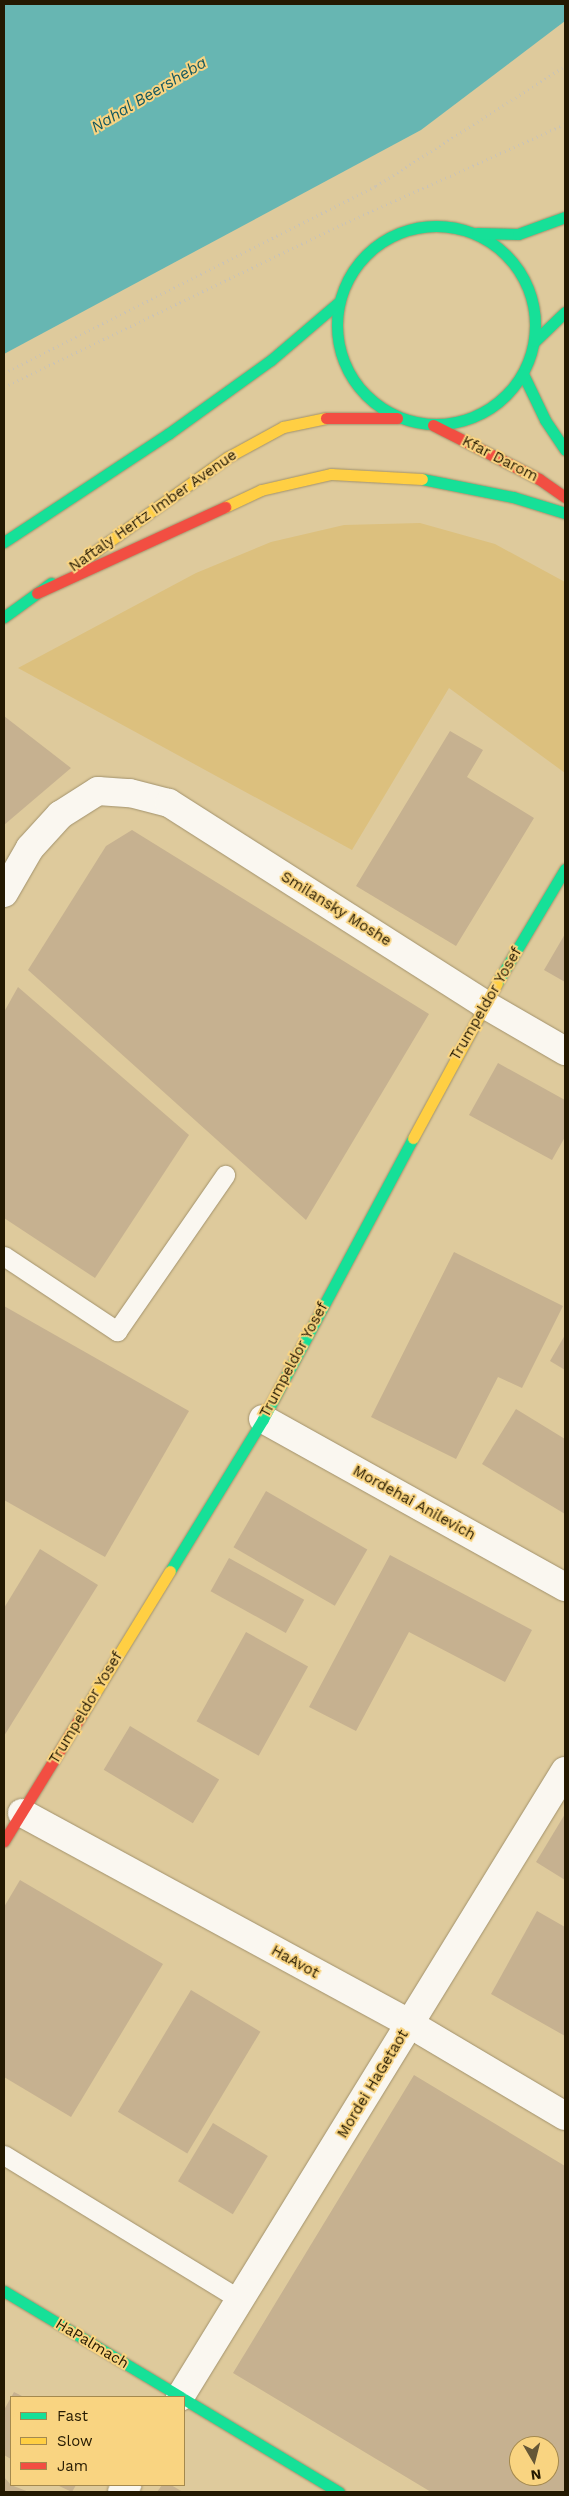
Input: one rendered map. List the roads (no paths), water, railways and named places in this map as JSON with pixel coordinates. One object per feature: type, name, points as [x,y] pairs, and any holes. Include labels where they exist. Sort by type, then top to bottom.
[{"type":"main road","points":[[474,233],[503,250],[524,276],[535,308],[535,341],[523,374],[507,396],[485,412],[460,422],[433,424],[400,418],[375,404],[355,384],[342,358],[336,330],[339,302],[352,270],[376,245],[407,230],[441,225],[474,233],[518,234],[565,217]]},
{"type":"main road","points":[[4,542],[215,400],[270,360],[339,302]]},
{"type":"main road","points":[[535,341],[565,312]]},
{"type":"main road","points":[[523,374],[546,420],[565,450]]},
{"type":"main road","name":"Naftaly Hertz Imber Avenue","points":[[4,617],[228,457],[284,427],[329,417],[400,418]]},
{"type":"main road","name":"Kfar Darom","points":[[433,424],[539,479],[565,497]]},
{"type":"main road","points":[[37,593],[261,490],[330,474],[404,476],[505,495],[565,513]]},
{"type":"main road","name":"Trumpeldor Yosef","points":[[4,1841],[263,1419],[484,1004],[565,869]]},
{"type":"main road","name":"HaPalmach","points":[[4,2291],[178,2396]]},
{"type":"main road","name":"HaPalmach","points":[[185,2400],[339,2492]]},
{"type":"street","name":"Smilansky Moshe","points":[[4,893],[30,848],[60,815],[98,791],[130,793],[169,803],[484,1004],[565,1051]]},
{"type":"street","name":"Mordehai Anilevich","points":[[263,1419],[565,1587]]},
{"type":"street","name":"Mordei HaGetaot","points":[[182,2396],[565,1771]]},
{"type":"street","name":"HaAvot","points":[[22,1813],[410,2024],[565,2116]]},
{"type":"lane","points":[[4,1256],[117,1330],[225,1175]]},
{"type":"lane","points":[[4,2156],[241,2300]]},
{"type":"water","name":"Nahal Beersheba","points":[[4,4],[565,4],[565,21],[421,130],[4,354]]}]
